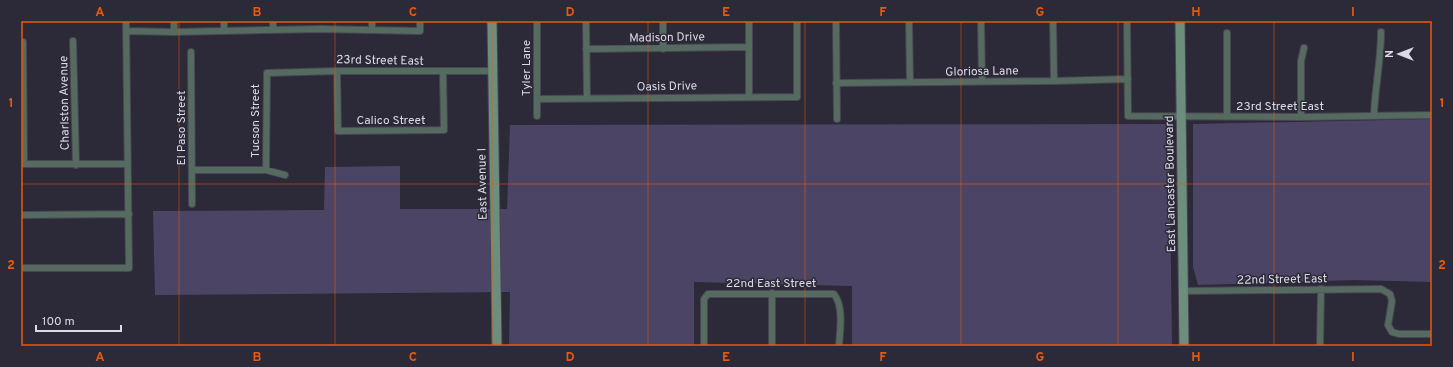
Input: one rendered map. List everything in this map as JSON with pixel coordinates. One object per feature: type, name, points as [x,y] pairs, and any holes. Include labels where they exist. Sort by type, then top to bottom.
[{"type":"main road","name":"East Avenue I","points":[[492,21],[497,346]]},
{"type":"main road","name":"East Lancaster Boulevard","points":[[1180,21],[1184,346]]},
{"type":"street","points":[[21,268],[129,268],[126,21]]},
{"type":"street","points":[[174,21],[174,32]]},
{"type":"street","points":[[224,21],[224,31]]},
{"type":"street","points":[[273,21],[273,30]]},
{"type":"street","points":[[321,21],[321,29]]},
{"type":"street","points":[[372,21],[372,30]]},
{"type":"street","points":[[127,31],[174,32],[321,29],[420,31],[420,21]]},
{"type":"street","name":"Tyler Lane","points":[[537,21],[537,116]]},
{"type":"street","points":[[586,21],[587,98]]},
{"type":"street","points":[[663,21],[663,49]]},
{"type":"street","points":[[749,21],[749,96]]},
{"type":"street","name":"Oasis Drive","points":[[537,99],[797,96],[797,21]]},
{"type":"street","points":[[836,21],[837,119]]},
{"type":"street","points":[[909,21],[910,82]]},
{"type":"street","points":[[981,21],[982,82]]},
{"type":"street","points":[[1053,21],[1054,81]]},
{"type":"street","points":[[1127,21],[1128,79]]},
{"type":"street","points":[[1374,115],[1375,92],[1381,52],[1381,32]]},
{"type":"street","points":[[1227,33],[1228,117]]},
{"type":"street","name":"Charlston Avenue","points":[[73,41],[76,165]]},
{"type":"street","points":[[23,42],[23,164],[127,164]]},
{"type":"street","name":"Madison Drive","points":[[586,49],[748,48]]},
{"type":"street","points":[[1301,117],[1301,61],[1304,48]]},
{"type":"street","name":"El Paso Street","points":[[191,52],[192,204]]},
{"type":"street","name":"23rd Street East","points":[[267,73],[337,71],[493,71]]},
{"type":"street","name":"Calico Street","points":[[337,71],[338,131],[444,130],[443,72]]},
{"type":"street","name":"Tucson Street","points":[[266,170],[267,73]]},
{"type":"street","name":"23rd Street East","points":[[1128,79],[1128,116],[1301,117],[1432,114]]},
{"type":"street","name":"Gloriosa Lane","points":[[836,83],[1128,79]]},
{"type":"street","points":[[192,170],[266,170],[285,175]]},
{"type":"street","points":[[21,215],[129,214]]},
{"type":"street","points":[[1320,289],[1320,346]]},
{"type":"street","name":"22nd Street East","points":[[1184,291],[1381,289],[1390,294],[1392,301],[1388,324],[1392,332],[1399,334],[1432,334]]},
{"type":"street","points":[[772,293],[772,346]]},
{"type":"street","name":"22nd East Street","points":[[704,346],[704,299],[708,294],[772,293],[834,294],[839,300],[839,346]]},
{"type":"shaded area","points":[[1432,119],[1432,282],[1354,280],[1198,285],[1193,267],[1193,124]]},
{"type":"shaded area","points":[[1169,124],[1172,346],[852,346],[852,286],[694,282],[694,346],[509,346],[510,292],[155,295],[153,211],[324,210],[325,167],[400,166],[400,209],[507,209],[510,125]]}]
